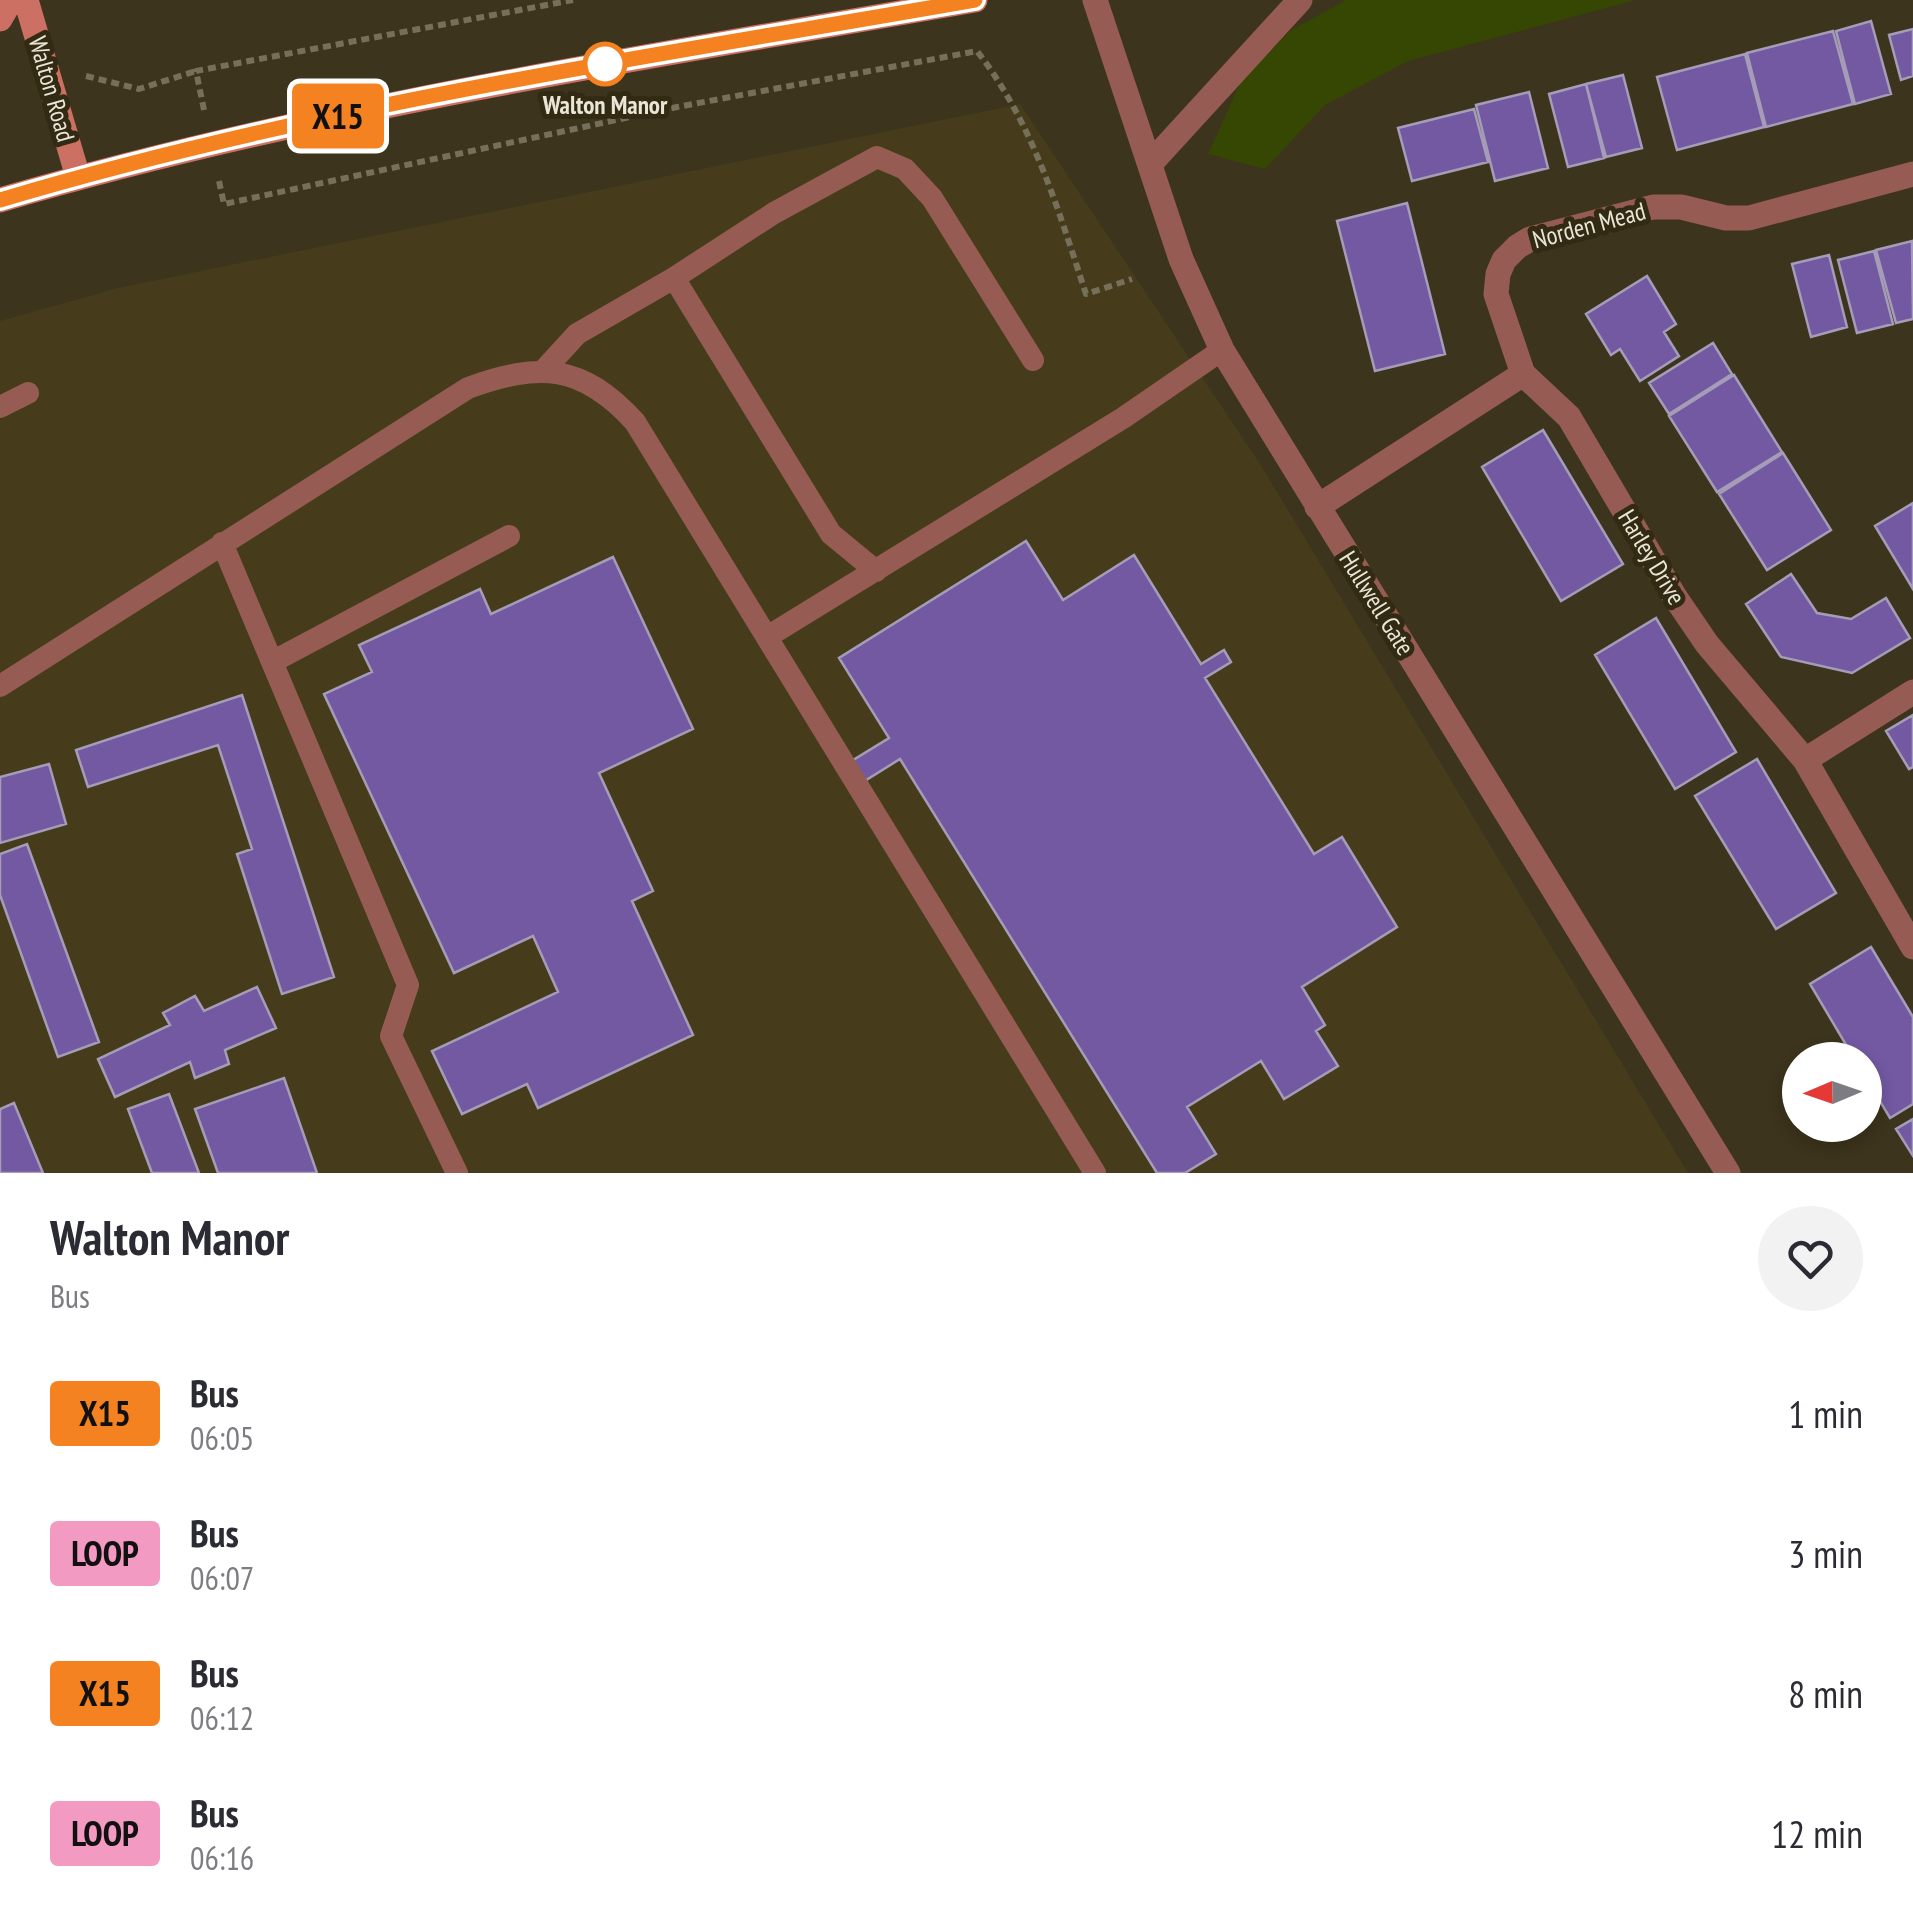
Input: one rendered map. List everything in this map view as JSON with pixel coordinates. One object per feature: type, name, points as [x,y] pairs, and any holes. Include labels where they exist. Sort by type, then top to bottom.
[{"type":"street","points":[[0,19],[11,0]]},
{"type":"street","name":"Walton Road","points":[[26,0],[78,178]]},
{"type":"street","points":[[0,200],[78,178],[421,99],[974,0]]},
{"type":"street","name":"Hullwell Gate","points":[[1095,0],[1181,259],[1222,350],[1728,1173]]},
{"type":"street","points":[[1150,164],[1300,0]]},
{"type":"street","name":"Norden Mead","points":[[1522,374],[1496,294],[1504,260],[1530,239],[1666,206],[1726,218],[1749,218],[1913,174]]},
{"type":"street","points":[[1317,507],[1522,374]]},
{"type":"street","name":"Harley Drive","points":[[1522,374],[1569,418],[1696,629],[1804,760],[1913,946]]},
{"type":"street","points":[[1804,760],[1913,692]]},
{"type":"lane","points":[[544,370],[577,334],[674,278],[774,213],[877,157],[905,169],[932,198],[1032,360]]},
{"type":"lane","points":[[674,278],[831,534],[876,570]]},
{"type":"lane","points":[[767,637],[1123,418],[1222,350]]},
{"type":"lane","points":[[0,686],[468,388],[506,374],[544,370],[576,376],[618,404],[636,422],[1096,1173]]},
{"type":"lane","points":[[0,407],[28,392]]},
{"type":"lane","points":[[272,662],[509,536]]},
{"type":"lane","points":[[222,543],[408,986],[391,1036],[457,1173]]},
{"type":"path","points":[[79,66],[87,78],[139,89],[196,71],[573,0]]},
{"type":"path","points":[[196,71],[224,204],[677,107],[977,51],[1004,85],[1045,170],[1086,294],[1132,278]]},
{"type":"shaded area","points":[[1020,104],[1262,467],[1688,1173],[0,1173],[0,321],[118,288]]},
{"type":"green space","points":[[1346,0],[1636,0],[1408,61],[1325,105],[1265,169],[1208,154],[1240,83],[1290,31]]},
{"type":"building","points":[[1871,21],[1891,94],[1855,104],[1836,31]]},
{"type":"building","points":[[1913,29],[1913,76],[1901,80],[1889,35]]},
{"type":"building","points":[[1833,31],[1853,104],[1766,127],[1747,53]]},
{"type":"building","points":[[1745,54],[1764,127],[1677,150],[1657,77]]},
{"type":"building","points":[[1623,75],[1642,148],[1606,157],[1586,84]]},
{"type":"building","points":[[1586,84],[1604,158],[1568,167],[1549,94]]},
{"type":"building","points":[[1529,92],[1548,168],[1495,181],[1476,105]]},
{"type":"building","points":[[1474,109],[1488,162],[1412,181],[1398,128]]},
{"type":"building","points":[[1407,203],[1445,354],[1375,371],[1337,221]]},
{"type":"building","points":[[1912,241],[1913,319],[1896,323],[1876,250]]},
{"type":"building","points":[[1874,251],[1893,324],[1857,333],[1838,260]]},
{"type":"building","points":[[1829,255],[1847,327],[1811,337],[1792,264]]},
{"type":"building","points":[[1647,276],[1676,324],[1664,332],[1679,356],[1640,381],[1620,349],[1611,355],[1586,314]]},
{"type":"building","points":[[1713,343],[1732,374],[1669,414],[1649,383]]},
{"type":"building","points":[[1734,375],[1782,452],[1717,492],[1669,416]]},
{"type":"building","points":[[1543,430],[1623,564],[1561,601],[1482,467]]},
{"type":"building","points":[[1783,453],[1831,530],[1767,570],[1719,494]]},
{"type":"building","points":[[1913,503],[1913,589],[1875,526]]},
{"type":"building","points":[[1026,541],[1063,600],[1134,555],[1201,664],[1224,650],[1231,662],[1205,678],[1314,854],[1342,837],[1397,927],[1302,987],[1325,1025],[1316,1031],[1338,1066],[1284,1099],[1261,1061],[1187,1107],[1216,1154],[1185,1173],[1157,1173],[900,759],[863,782],[850,762],[889,738],[839,658]]},
{"type":"building","points":[[613,557],[693,729],[599,773],[653,891],[632,901],[693,1035],[538,1108],[527,1084],[462,1114],[432,1051],[558,992],[533,936],[454,973],[324,694],[372,672],[359,645],[480,589],[491,614]]},
{"type":"building","points":[[1791,574],[1817,613],[1851,619],[1886,598],[1910,638],[1852,673],[1781,657],[1746,604]]},
{"type":"building","points":[[1656,618],[1736,752],[1675,789],[1595,655]]},
{"type":"building","points":[[242,695],[334,977],[282,994],[237,854],[252,849],[218,745],[88,787],[76,750]]},
{"type":"building","points":[[1913,715],[1913,767],[1909,769],[1886,731]]},
{"type":"building","points":[[1757,759],[1836,893],[1776,929],[1695,796]]},
{"type":"building","points":[[49,764],[66,824],[0,843],[0,777]]},
{"type":"building","points":[[27,844],[99,1042],[58,1057],[0,895],[0,854]]},
{"type":"building","points":[[1871,947],[1913,1017],[1913,1104],[1890,1118],[1882,1105],[1882,1042],[1844,1042],[1810,984]]},
{"type":"building","points":[[257,987],[276,1028],[225,1050],[229,1064],[195,1078],[190,1062],[115,1097],[98,1059],[170,1025],[163,1013],[195,996],[204,1011]]},
{"type":"building","points":[[284,1078],[317,1173],[218,1173],[195,1109]]},
{"type":"building","points":[[169,1094],[199,1173],[152,1173],[128,1109]]},
{"type":"building","points":[[14,1103],[43,1173],[0,1173],[0,1109]]},
{"type":"building","points":[[1913,1119],[1913,1156],[1896,1129]]},
{"type":"bus line","name":"X15","points":[[0,200],[366,110],[975,0]]},
{"type":"place","name":"Walton Manor","points":[[605,64]]}]
